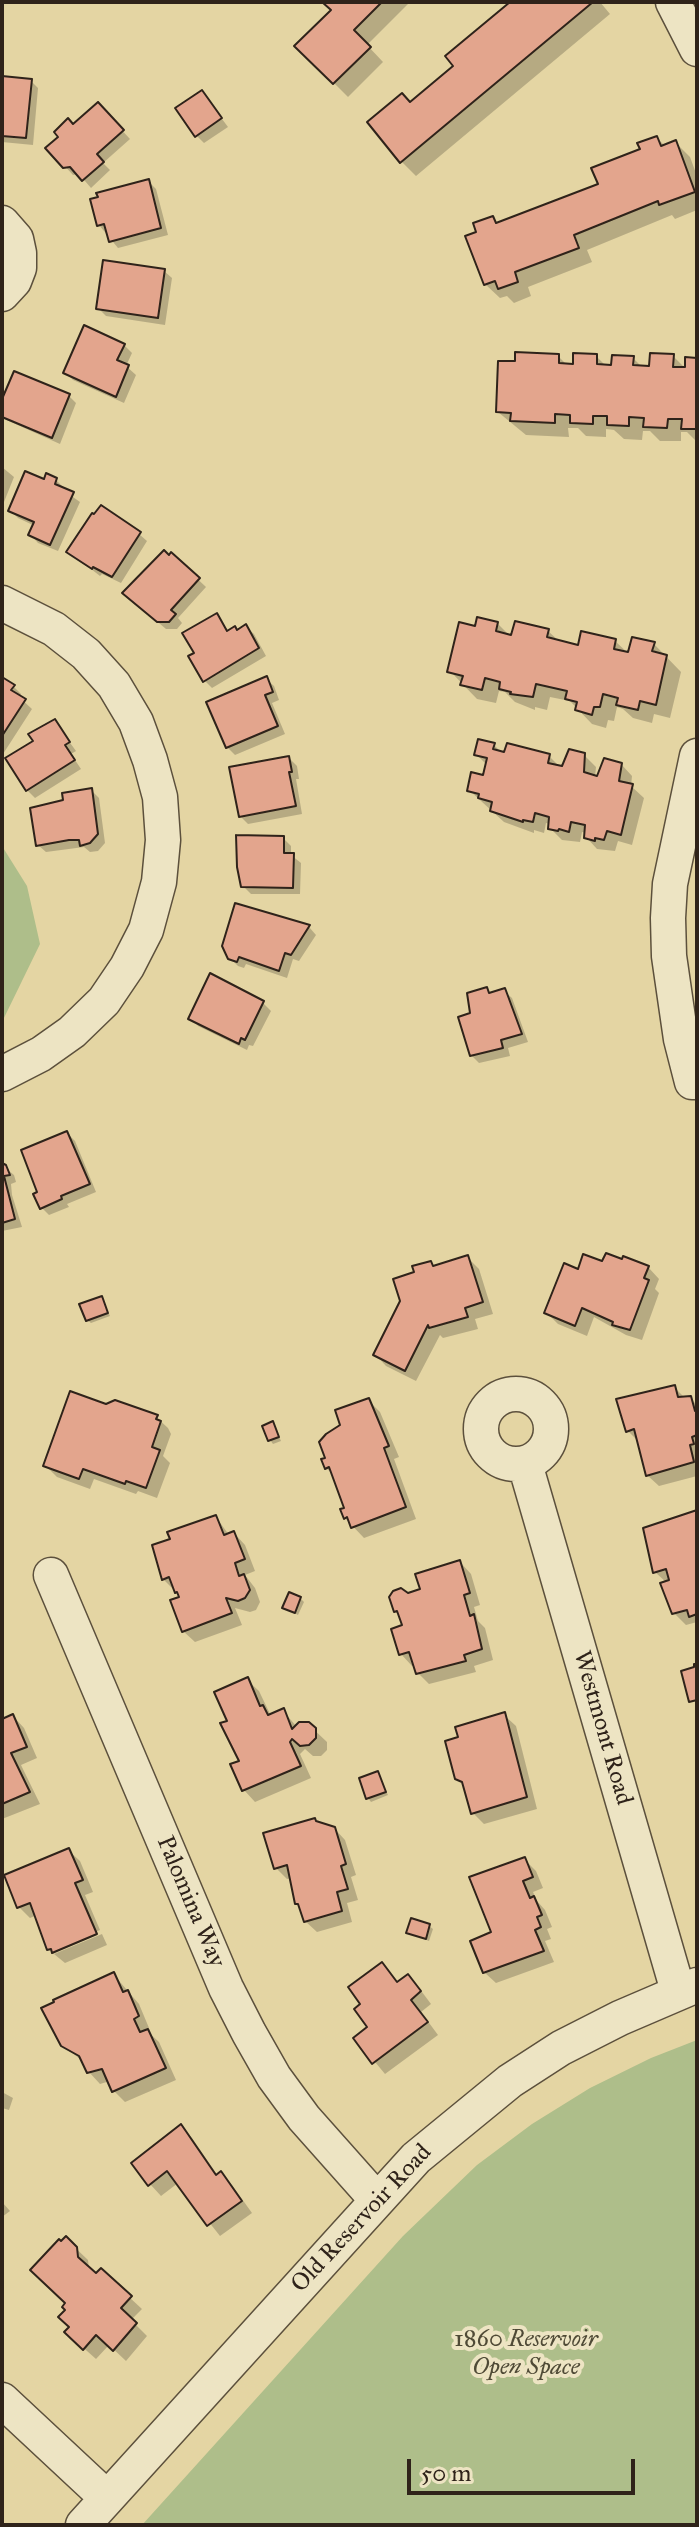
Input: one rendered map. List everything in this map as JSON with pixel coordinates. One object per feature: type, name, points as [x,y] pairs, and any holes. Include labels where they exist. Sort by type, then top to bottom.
[{"type":"street","points":[[673,2],[697,49]]},
{"type":"street","points":[[2,223],[16,239],[19,268],[14,281],[2,294]]},
{"type":"street","points":[[2,603],[54,629],[86,654],[114,685],[136,722],[150,760],[160,797],[163,840],[159,882],[146,930],[127,967],[104,1001],[72,1032],[41,1054],[2,1074]]},
{"type":"street","points":[[694,1082],[681,1039],[668,918],[670,884],[697,756]]},
{"type":"street","name":"Westmont Road","points":[[525,1464],[688,1988]]},
{"type":"street","name":"Palomina Way","points":[[51,1575],[226,1988],[249,2033],[274,2077],[304,2118],[376,2199]]},
{"type":"street","name":"Old Reservoir Road","points":[[83,2525],[416,2158],[510,2081],[561,2048],[688,1988]]},
{"type":"street","points":[[2,2400],[107,2498]]},
{"type":"green space","points":[[2,846],[27,886],[40,944],[2,1022]]},
{"type":"green space","name":"1860 Reservoir Open Space","points":[[697,2040],[697,2525],[142,2525],[403,2236],[477,2165],[532,2124],[590,2088],[651,2058]]},
{"type":"building","points":[[322,2],[382,2],[354,30],[371,47],[333,84],[294,46],[331,10]]},
{"type":"building","points":[[510,2],[593,2],[400,163],[367,122],[402,93],[410,102],[453,66],[445,56]]},
{"type":"building","points":[[2,76],[32,79],[26,138],[2,136]]},
{"type":"building","points":[[202,90],[222,118],[195,137],[175,108]]},
{"type":"building","points":[[98,102],[124,130],[97,154],[104,162],[82,181],[70,167],[63,168],[45,148],[58,137],[54,132],[68,118],[73,124]]},
{"type":"building","points":[[657,136],[661,146],[676,140],[695,192],[659,205],[658,201],[574,235],[579,248],[515,272],[518,282],[498,289],[495,281],[484,285],[465,236],[476,232],[473,223],[493,216],[496,223],[598,184],[591,168],[640,149],[637,143]]},
{"type":"building","points":[[149,179],[161,228],[109,242],[104,224],[97,226],[90,199],[98,197],[96,193]]},
{"type":"building","points":[[103,260],[165,269],[158,318],[96,309]]},
{"type":"building","points":[[84,325],[125,344],[117,360],[129,365],[116,397],[63,373]]},
{"type":"building","points":[[515,352],[559,354],[559,363],[573,364],[573,353],[597,354],[597,364],[611,365],[612,355],[634,356],[633,365],[649,366],[650,353],[674,354],[673,367],[685,367],[685,357],[697,358],[697,429],[681,429],[682,419],[668,419],[667,428],[643,427],[644,418],[629,417],[629,426],[607,425],[607,416],[593,416],[593,424],[570,423],[570,415],[555,414],[555,423],[510,421],[511,413],[496,412],[498,361],[515,361]]},
{"type":"building","points":[[14,371],[70,394],[52,438],[2,417],[2,399]]},
{"type":"building","points":[[25,471],[44,479],[46,473],[57,478],[55,484],[74,492],[50,545],[28,535],[34,522],[8,511]]},
{"type":"building","points":[[101,505],[141,532],[112,577],[92,569],[66,552],[92,513]]},
{"type":"building","points":[[164,550],[169,555],[171,552],[200,578],[171,610],[176,614],[169,622],[157,622],[122,593]]},
{"type":"building","points":[[217,613],[227,631],[235,626],[237,630],[246,624],[259,648],[203,682],[188,656],[194,653],[182,633]]},
{"type":"building","points":[[477,617],[498,622],[496,631],[511,635],[515,621],[549,629],[547,637],[578,645],[581,631],[616,639],[614,649],[628,652],[632,637],[655,642],[652,651],[667,655],[656,705],[640,701],[638,710],[616,705],[618,698],[603,694],[600,707],[594,707],[592,715],[575,710],[577,702],[565,699],[567,691],[536,684],[533,697],[510,694],[499,689],[500,682],[485,678],[482,690],[460,685],[463,676],[447,672],[459,622],[475,626]]},
{"type":"building","points":[[267,676],[273,692],[265,695],[278,726],[226,748],[206,702]]},
{"type":"building","points":[[2,677],[15,685],[11,690],[26,699],[2,736]]},
{"type":"building","points":[[55,719],[70,742],[65,745],[75,760],[26,791],[5,758],[33,741],[28,734]]},
{"type":"building","points":[[478,739],[495,743],[493,749],[504,752],[507,743],[550,754],[548,763],[562,766],[569,749],[585,753],[584,772],[597,776],[604,758],[622,763],[619,781],[633,784],[621,835],[607,831],[604,840],[595,838],[595,841],[584,838],[585,825],[571,822],[569,832],[558,831],[548,829],[549,817],[535,813],[533,822],[523,822],[490,811],[492,802],[467,791],[471,772],[483,775],[487,758],[474,755]]},
{"type":"building","points":[[289,756],[296,806],[239,817],[229,767]]},
{"type":"building","points":[[92,788],[98,834],[90,843],[80,846],[79,840],[69,840],[36,846],[30,808],[63,800],[62,793]]},
{"type":"building","points":[[236,835],[284,836],[284,853],[294,853],[293,888],[241,887]]},
{"type":"building","points":[[235,903],[310,925],[291,955],[285,953],[279,971],[239,957],[237,962],[228,959],[222,946]]},
{"type":"building","points":[[210,973],[264,1001],[245,1040],[241,1038],[239,1044],[188,1019]]},
{"type":"building","points":[[487,987],[489,993],[505,988],[522,1034],[501,1040],[503,1048],[470,1056],[458,1017],[470,1013],[467,993]]},
{"type":"building","points":[[67,1131],[90,1184],[40,1209],[21,1150]]},
{"type":"building","points":[[2,1163],[10,1175],[4,1176],[15,1219],[2,1223]]},
{"type":"building","points":[[606,1253],[649,1266],[644,1278],[649,1280],[630,1330],[612,1325],[613,1322],[582,1308],[575,1326],[544,1313],[564,1263],[578,1269],[583,1254],[602,1261]]},
{"type":"building","points":[[468,1255],[483,1302],[465,1308],[468,1317],[429,1328],[428,1325],[405,1371],[373,1355],[400,1301],[393,1279],[414,1272],[412,1266],[431,1261],[433,1266]]},
{"type":"building","points":[[102,1296],[108,1313],[86,1321],[79,1304]]},
{"type":"building","points":[[675,1385],[678,1397],[691,1396],[697,1410],[697,1435],[692,1437],[694,1444],[690,1445],[694,1462],[646,1476],[634,1429],[626,1432],[616,1399]]},
{"type":"building","points":[[70,1391],[106,1404],[115,1400],[158,1415],[156,1419],[161,1421],[152,1447],[160,1450],[146,1488],[83,1469],[79,1479],[43,1466]]},
{"type":"building","points":[[369,1398],[389,1446],[384,1448],[406,1507],[351,1528],[340,1509],[344,1508],[329,1467],[325,1469],[321,1459],[325,1458],[319,1442],[340,1425],[335,1410]]},
{"type":"building","points":[[273,1421],[279,1437],[268,1441],[262,1426]]},
{"type":"building","points":[[697,1510],[697,1614],[689,1617],[687,1610],[672,1614],[660,1583],[669,1580],[666,1569],[653,1573],[643,1528]]},
{"type":"building","points":[[216,1515],[224,1535],[234,1531],[245,1559],[235,1563],[239,1576],[244,1574],[250,1590],[245,1598],[238,1601],[226,1598],[232,1613],[182,1632],[170,1600],[179,1597],[169,1577],[162,1580],[152,1545],[170,1539],[167,1532]]},
{"type":"building","points":[[460,1560],[470,1593],[464,1595],[470,1616],[474,1614],[482,1649],[464,1655],[466,1661],[416,1674],[409,1652],[399,1655],[391,1629],[402,1625],[389,1597],[401,1588],[408,1593],[420,1589],[415,1574]]},
{"type":"building","points":[[289,1592],[301,1597],[295,1613],[282,1608]]},
{"type":"building","points":[[697,1664],[697,1700],[689,1702],[681,1671],[694,1667]]},
{"type":"building","points":[[248,1677],[260,1706],[263,1705],[268,1715],[284,1708],[292,1729],[299,1722],[309,1722],[316,1728],[316,1738],[309,1745],[300,1746],[292,1739],[290,1742],[301,1766],[242,1791],[230,1764],[239,1761],[220,1723],[227,1721],[214,1692]]},
{"type":"building","points":[[505,1712],[527,1797],[471,1814],[462,1782],[455,1779],[445,1741],[458,1737],[455,1727]]},
{"type":"building","points":[[13,1714],[27,1747],[11,1753],[30,1792],[2,1804],[2,1719]]},
{"type":"building","points":[[378,1771],[386,1792],[366,1799],[359,1778]]},
{"type":"building","points":[[315,1818],[335,1827],[346,1864],[341,1866],[348,1889],[337,1892],[342,1911],[304,1922],[298,1904],[295,1904],[287,1865],[274,1869],[263,1833]]},
{"type":"building","points":[[69,1848],[83,1880],[75,1883],[97,1934],[52,1953],[51,1949],[47,1950],[30,1903],[17,1908],[4,1875]]},
{"type":"building","points":[[525,1857],[533,1877],[523,1881],[542,1915],[537,1917],[541,1927],[535,1930],[544,1951],[483,1973],[470,1941],[491,1932],[469,1877]]},
{"type":"building","points":[[411,1918],[430,1924],[426,1939],[406,1933]]},
{"type":"building","points":[[382,1962],[397,1982],[408,1974],[421,1991],[411,2000],[428,2022],[372,2064],[353,2038],[367,2027],[354,2009],[360,2004],[348,1987]]},
{"type":"building","points":[[114,1972],[123,1992],[128,1990],[139,2016],[134,2019],[140,2032],[148,2029],[166,2068],[112,2092],[102,2069],[87,2073],[79,2056],[61,2046],[41,2008]]},
{"type":"building","points":[[181,2124],[216,2175],[221,2171],[242,2201],[207,2226],[167,2171],[148,2186],[131,2163]]},
{"type":"building","points":[[66,2236],[77,2247],[78,2257],[96,2273],[101,2268],[132,2296],[121,2308],[137,2323],[113,2351],[96,2335],[83,2350],[64,2332],[69,2327],[58,2317],[65,2310],[62,2307],[65,2303],[30,2270],[59,2239],[61,2241]]}]
